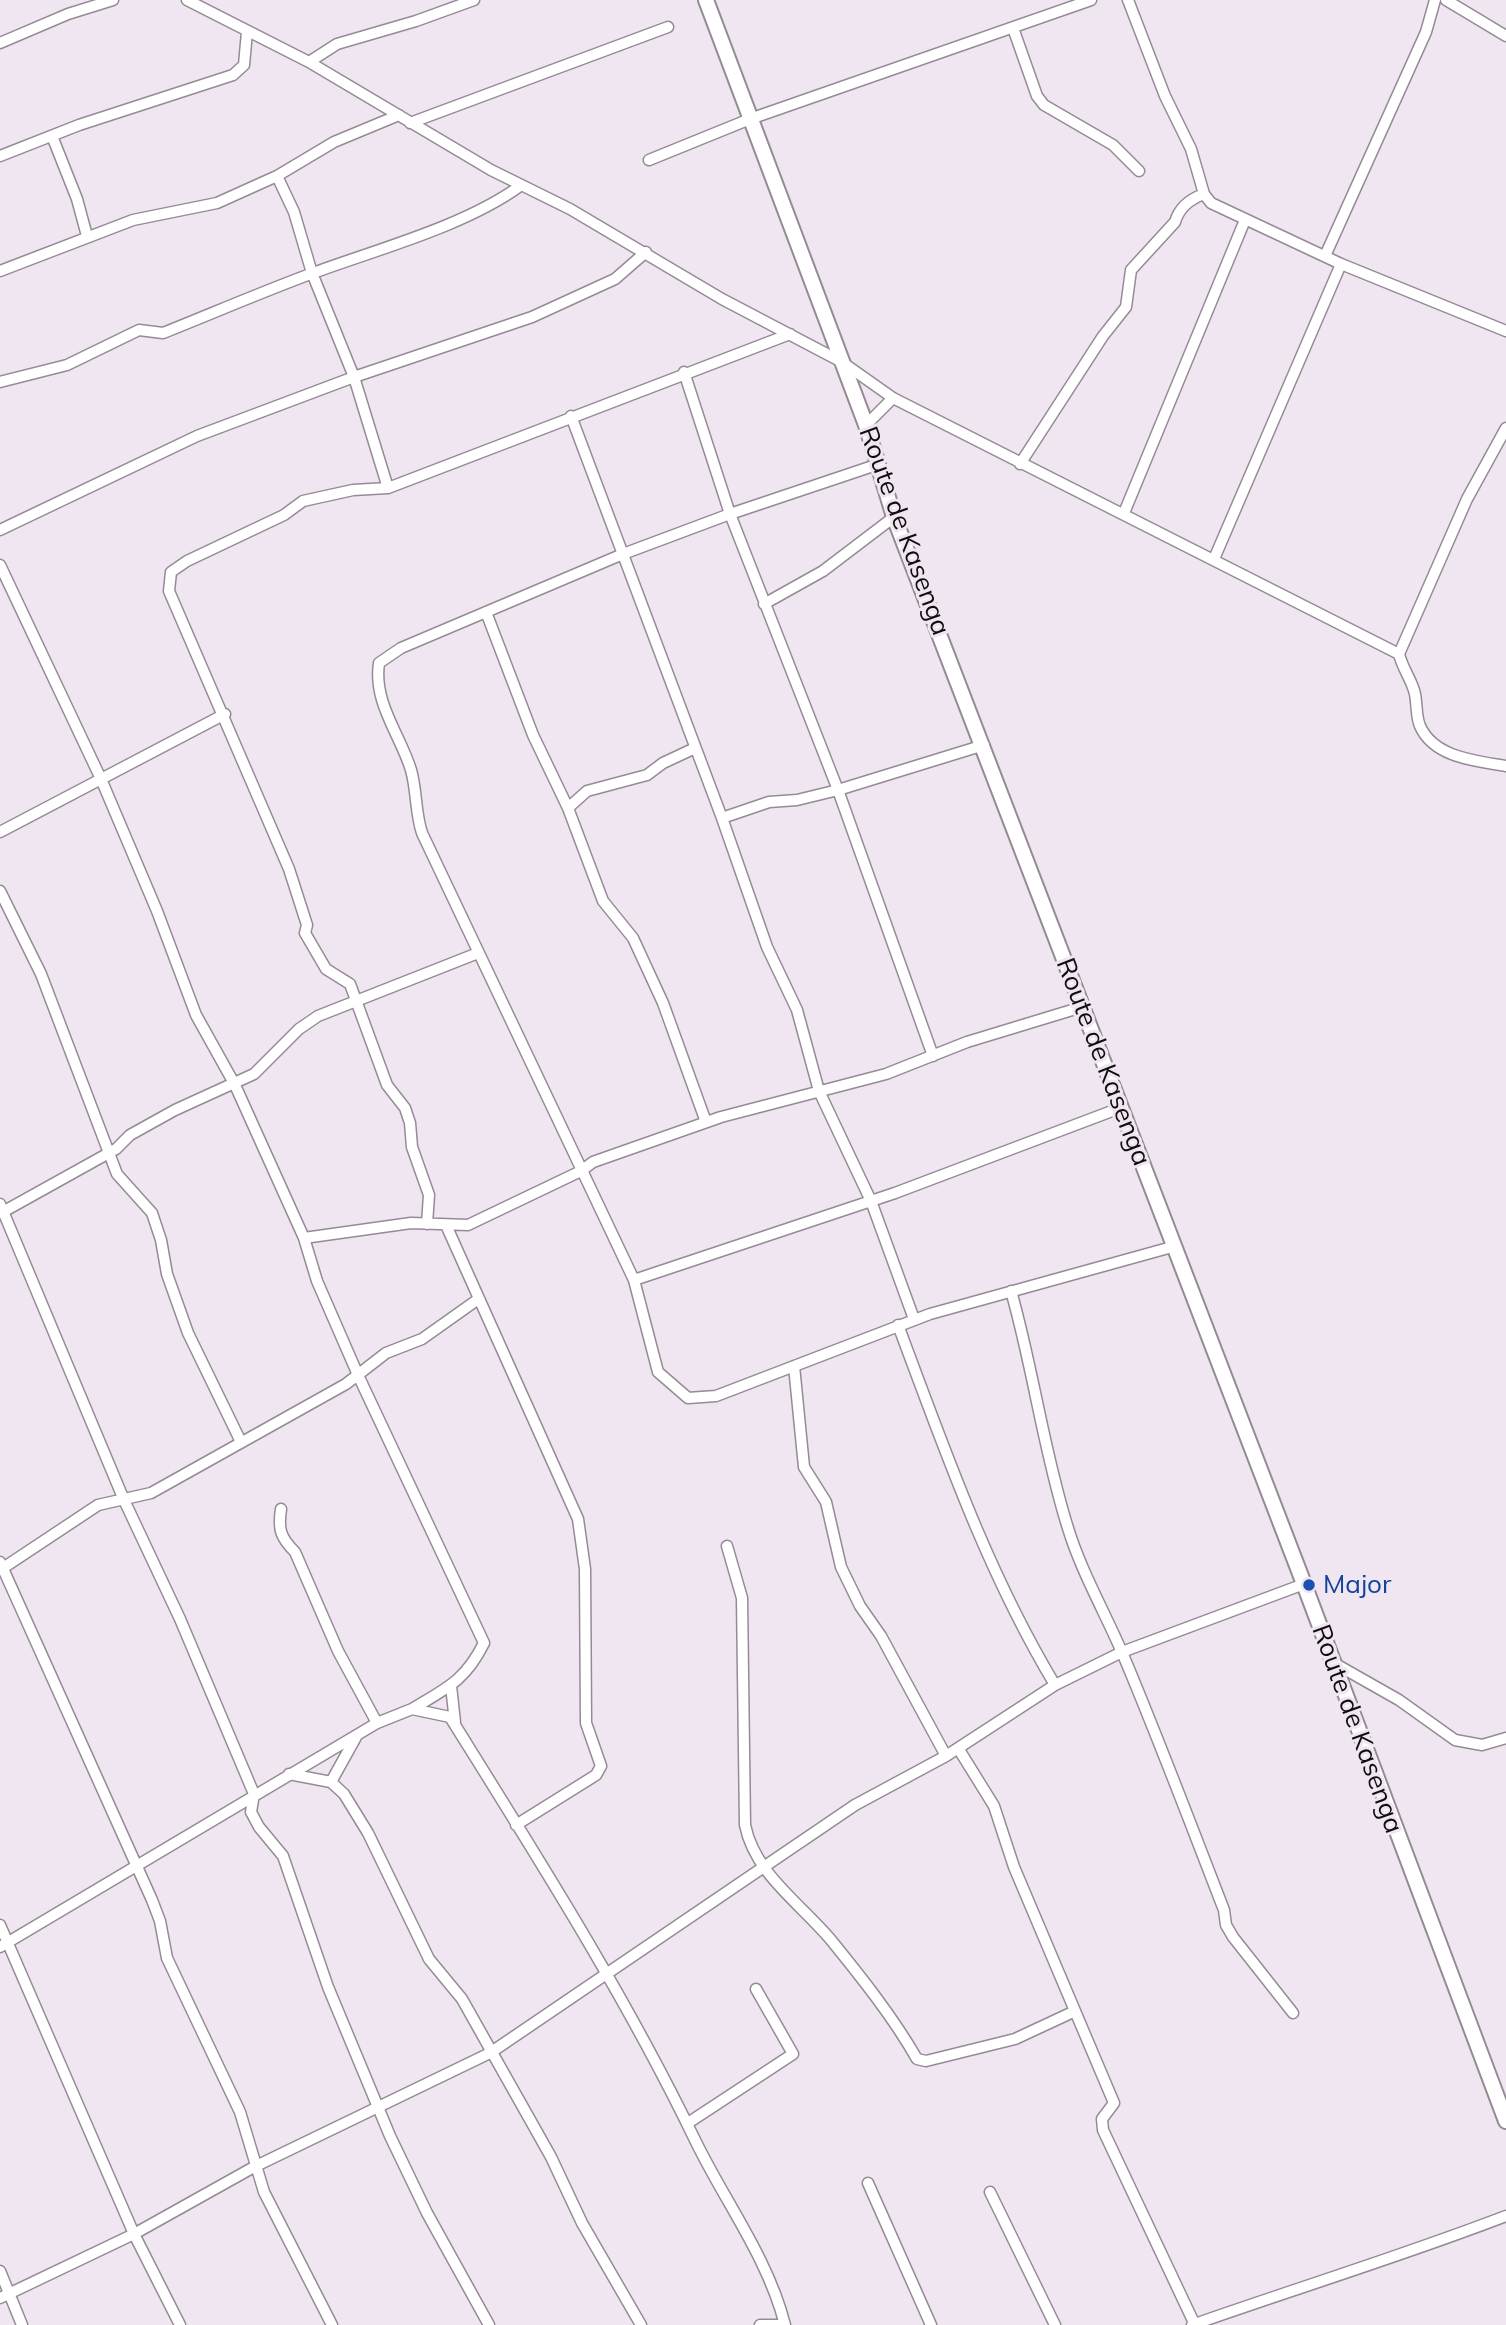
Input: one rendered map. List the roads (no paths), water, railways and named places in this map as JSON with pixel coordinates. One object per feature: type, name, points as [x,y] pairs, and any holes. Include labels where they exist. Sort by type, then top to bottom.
[{"type":"highway","name":"Route de Kasenga","points":[[706,0],[866,425],[894,517],[984,746],[1172,1247],[1304,1584],[1506,2122]]},
{"type":"street","points":[[0,43],[68,14],[113,0]]},
{"type":"street","points":[[187,0],[309,62],[520,186],[570,209],[722,299],[842,362],[893,398],[1399,654]]},
{"type":"street","points":[[212,14],[213,0]]},
{"type":"street","points":[[309,62],[337,44],[416,21],[474,0]]},
{"type":"street","points":[[649,160],[750,119],[1091,0]]},
{"type":"street","points":[[1128,0],[1165,96],[1191,149],[1203,194],[1211,202],[1341,264],[1506,331]]},
{"type":"street","points":[[1325,256],[1426,32],[1435,0]]},
{"type":"street","points":[[1446,0],[1461,5],[1506,36]]},
{"type":"street","points":[[410,123],[668,27]]},
{"type":"street","points":[[1013,28],[1037,96],[1044,105],[1113,145],[1139,171]]},
{"type":"street","points":[[0,156],[233,75],[244,65],[247,32]]},
{"type":"street","points":[[0,271],[132,220],[217,202],[277,176],[334,142],[399,114]]},
{"type":"street","points":[[52,136],[77,199],[88,236]]},
{"type":"street","points":[[277,176],[294,212],[312,273],[354,377],[388,488]]},
{"type":"street","points":[[0,382],[67,365],[139,330],[163,333],[439,226],[493,203],[520,186]]},
{"type":"street","points":[[1020,464],[1103,336],[1126,307],[1129,279],[1137,261],[1175,222],[1177,214],[1191,199],[1203,194]]},
{"type":"street","points":[[1124,513],[1245,220]]},
{"type":"street","points":[[0,530],[145,457],[354,377],[532,317],[615,279],[646,252]]},
{"type":"street","points":[[1214,559],[1341,264]]},
{"type":"street","points":[[427,1224],[429,1195],[412,1147],[410,1123],[405,1108],[387,1084],[362,1024],[358,998],[350,984],[326,969],[305,933],[307,925],[289,869],[225,714],[169,591],[171,572],[187,561],[284,515],[303,501],[353,490],[388,488],[684,372],[790,334]]},
{"type":"street","points":[[684,372],[730,514],[838,790],[933,1056]]},
{"type":"street","points":[[866,425],[893,398]]},
{"type":"street","points":[[571,416],[693,749],[722,818],[767,947],[797,1010],[819,1091],[871,1201],[914,1320]]},
{"type":"street","points":[[1506,428],[1467,499],[1399,654],[1404,675],[1412,685],[1419,724],[1425,735],[1448,752],[1470,760],[1506,765]]},
{"type":"street","points":[[879,464],[730,514],[623,554],[401,648],[379,663],[376,680],[393,733],[411,769],[416,796],[415,814],[422,834],[634,1280],[658,1372],[688,1398],[716,1396],[914,1320],[1172,1247]]},
{"type":"street","points":[[764,604],[822,571],[894,517]]},
{"type":"street","points":[[0,565],[101,779],[157,911],[196,1015],[235,1085],[304,1238],[317,1281],[358,1375],[484,1643],[471,1668],[451,1686],[412,1709],[377,1723],[254,1794],[4,1945]]},
{"type":"street","points":[[485,612],[533,735],[568,808],[603,901],[634,938],[663,1003],[706,1122]]},
{"type":"street","points":[[0,832],[47,810],[225,714]]},
{"type":"street","points":[[722,818],[769,802],[797,800],[838,790],[984,746]]},
{"type":"street","points":[[568,808],[587,791],[648,775],[663,763],[693,749]]},
{"type":"street","points":[[0,891],[41,974],[117,1174],[152,1213],[161,1240],[166,1274],[188,1333],[241,1443]]},
{"type":"street","points":[[478,953],[318,1016],[299,1029],[254,1074],[130,1135],[116,1149],[1,1209],[124,1500],[176,1608],[254,1794],[251,1812],[259,1827],[283,1856],[328,1987],[379,2109],[427,2213],[489,2325]]},
{"type":"street","points":[[304,1238],[403,1224],[446,1226],[477,1222],[581,1171],[593,1162],[706,1122],[886,1074],[967,1042],[1082,1007]]},
{"type":"street","points":[[634,1280],[871,1201],[1120,1108]]},
{"type":"street","points":[[446,1226],[477,1300],[578,1519],[585,1569],[586,1723],[601,1766],[596,1775],[516,1825]]},
{"type":"street","points":[[1012,1292],[1028,1349],[1066,1524],[1091,1591],[1122,1653],[1224,1910],[1228,1929],[1293,2013]]},
{"type":"street","points":[[331,2325],[254,2167],[240,2112],[167,1958],[160,1921],[2,1565],[98,1505],[151,1493],[241,1443],[358,1375],[386,1353],[422,1339],[477,1300]]},
{"type":"street","points":[[898,1325],[998,1579],[1019,1625],[1055,1685]]},
{"type":"street","points":[[794,1366],[804,1466],[826,1502],[841,1567],[860,1606],[881,1636],[946,1756]]},
{"type":"street","points":[[281,1509],[278,1528],[283,1540],[295,1552],[338,1651],[377,1723]]},
{"type":"street","points":[[727,1546],[741,1598],[745,1825],[748,1842],[762,1869],[830,1939],[904,2036],[917,2059],[926,2061],[1015,2039],[1073,2012]]},
{"type":"street","points":[[5,2295],[134,2234],[254,2167],[491,2053],[855,1805],[946,1756],[1055,1685],[1122,1653],[1304,1584]]},
{"type":"street","points":[[1332,1662],[1399,1700],[1441,1731],[1464,1744],[1482,1745],[1506,1738]]},
{"type":"street","points":[[451,1686],[456,1726]]},
{"type":"street","points":[[412,1709],[450,1717],[568,1906],[607,1975],[771,2280],[784,2325],[760,2325]]},
{"type":"street","points":[[331,1782],[357,1735]]},
{"type":"street","points":[[958,1748],[993,1806],[1014,1867],[1073,2012],[1114,2103],[1102,2119],[1103,2130],[1194,2325],[1436,2243],[1506,2216]]},
{"type":"street","points":[[289,1774],[331,1782],[344,1794],[368,1833],[429,1959],[462,1999],[641,2325]]},
{"type":"street","points":[[0,1925],[4,1945],[134,2234],[180,2325]]},
{"type":"street","points":[[688,2123],[793,2054],[756,1989]]},
{"type":"street","points":[[868,2183],[931,2325]]},
{"type":"street","points":[[990,2192],[1055,2325]]},
{"type":"street","points":[[0,2271],[5,2295],[22,2325]]},
{"type":"place","name":"Major","points":[[1309,1585]]}]
